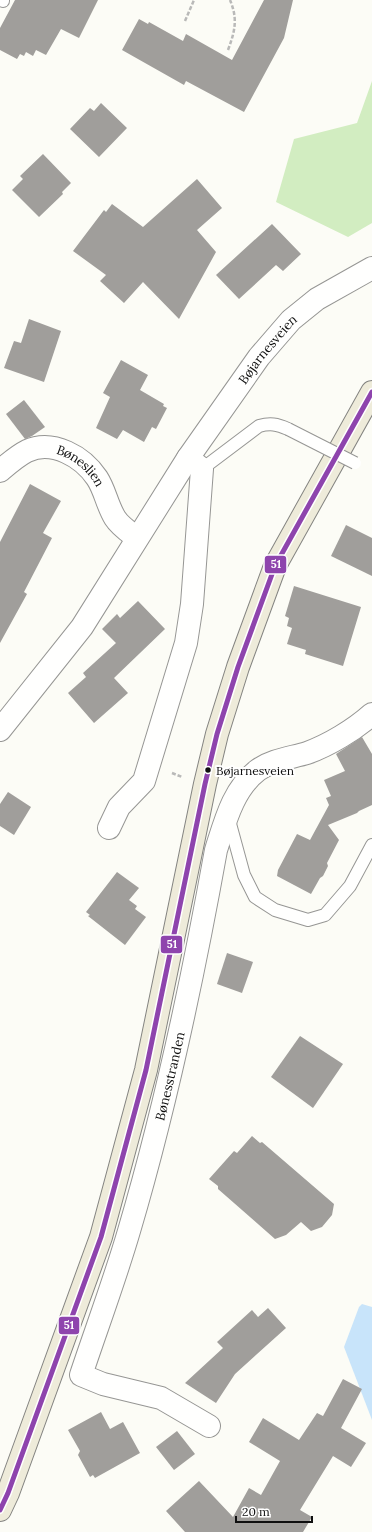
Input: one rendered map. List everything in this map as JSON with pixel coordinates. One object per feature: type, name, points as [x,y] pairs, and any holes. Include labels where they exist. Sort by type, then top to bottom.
[{"type":"main road","points":[[0,1510],[8,1494],[101,1237],[146,1070],[205,784],[217,734],[238,667],[275,566],[372,392]]},
{"type":"street","name":"Bøjarnesveien","points":[[0,730],[82,627],[137,538],[195,464],[259,358],[291,320],[316,299],[372,268]]},
{"type":"street","name":"Bøneslien","points":[[0,471],[28,450],[40,447],[66,452],[79,458],[98,479],[115,518],[122,527],[137,538]]},
{"type":"street","points":[[109,828],[119,807],[144,781],[186,643],[192,604],[195,464]]},
{"type":"street","name":"Bønesstranden","points":[[209,1426],[161,1398],[103,1384],[81,1375],[129,1233],[146,1170],[173,1059],[216,850],[227,815],[242,788],[258,770],[271,763],[308,752],[325,745],[372,714]]},
{"type":"lane","name":"Bøjarnesveien","points":[[195,464],[259,426],[268,424],[276,424],[288,429],[355,463]]},
{"type":"lane","points":[[227,815],[244,875],[255,897],[275,910],[308,920],[325,915],[350,886],[372,845]]},
{"type":"path","points":[[186,21],[194,0]]},
{"type":"path","points":[[228,50],[234,34],[236,22],[234,10],[230,0]]},
{"type":"green space","points":[[372,81],[372,223],[348,237],[276,202],[294,139],[357,123]]},
{"type":"water","points":[[362,1304],[372,1307],[372,1420],[344,1347],[359,1307]]},
{"type":"building","points":[[15,0],[98,0],[79,38],[61,29],[46,55],[36,50],[33,56],[26,52],[24,56],[20,54],[17,59],[0,50],[0,28]]},
{"type":"building","points":[[264,0],[293,0],[284,38],[244,112],[186,81],[184,85],[122,50],[139,19],[148,24],[149,22],[183,41],[186,34],[232,60]]},
{"type":"building","points":[[101,103],[127,128],[99,157],[70,129],[90,108],[94,111]]},
{"type":"building","points":[[43,154],[71,183],[62,192],[63,194],[39,217],[12,190],[23,179],[20,176]]},
{"type":"building","points":[[197,179],[222,208],[197,230],[216,252],[179,319],[143,282],[124,303],[100,281],[106,275],[73,251],[104,210],[106,212],[112,204],[143,227]]},
{"type":"building","points":[[272,224],[301,254],[283,271],[276,265],[239,299],[216,275]]},
{"type":"building","points":[[29,319],[61,331],[44,382],[4,368],[14,341],[21,343]]},
{"type":"building","points":[[121,360],[148,375],[140,390],[164,404],[163,406],[167,408],[156,429],[152,427],[144,442],[123,430],[117,439],[96,428],[110,397],[103,393]]},
{"type":"building","points":[[24,400],[45,427],[25,439],[6,414]]},
{"type":"building","points":[[30,484],[61,501],[43,533],[52,538],[24,592],[27,594],[0,643],[0,542]]},
{"type":"building","points":[[346,525],[372,538],[372,576],[331,556]]},
{"type":"building","points":[[294,586],[361,607],[343,666],[305,654],[306,650],[287,644],[292,628],[287,626],[289,618],[285,616]]},
{"type":"building","points":[[138,601],[165,629],[114,678],[128,693],[94,723],[68,693],[86,677],[83,673],[116,643],[102,629],[117,614],[120,618]]},
{"type":"building","points":[[362,737],[372,754],[372,805],[328,825],[339,840],[327,863],[328,866],[323,876],[320,878],[311,894],[277,876],[278,870],[297,834],[310,840],[329,805],[326,798],[331,796],[324,780],[345,771],[336,754]]},
{"type":"building","points":[[8,792],[31,807],[14,835],[0,826],[0,804]]},
{"type":"building","points":[[117,872],[139,888],[129,900],[137,906],[135,909],[146,917],[125,945],[88,916],[90,915],[86,912]]},
{"type":"building","points":[[227,953],[253,962],[242,993],[217,984]]},
{"type":"building","points":[[300,1036],[343,1064],[313,1108],[271,1077]]},
{"type":"building","points":[[252,1136],[260,1143],[262,1142],[334,1204],[332,1215],[322,1227],[311,1231],[301,1222],[286,1235],[275,1239],[218,1189],[218,1186],[209,1179],[234,1151],[237,1153]]},
{"type":"building","points":[[268,1308],[286,1328],[235,1374],[216,1403],[185,1383],[223,1348],[217,1342],[252,1310],[258,1317]]},
{"type":"building","points":[[343,1379],[362,1389],[341,1428],[366,1443],[351,1467],[333,1456],[300,1510],[312,1517],[303,1532],[185,1532],[166,1511],[199,1481],[233,1517],[249,1488],[261,1495],[280,1461],[249,1442],[263,1418],[299,1440],[317,1413],[323,1416]]},
{"type":"building","points":[[101,1412],[110,1429],[123,1422],[140,1453],[95,1478],[93,1475],[90,1477],[78,1455],[80,1451],[68,1430]]},
{"type":"building","points":[[177,1431],[195,1454],[174,1470],[156,1447]]},
{"type":"transit line","name":"51","points":[[0,1510],[8,1493],[101,1237],[146,1070],[205,784],[217,734],[238,667],[275,566],[372,392]]},
{"type":"place","name":"Bøjarnesveien","points":[[208,770]]}]
